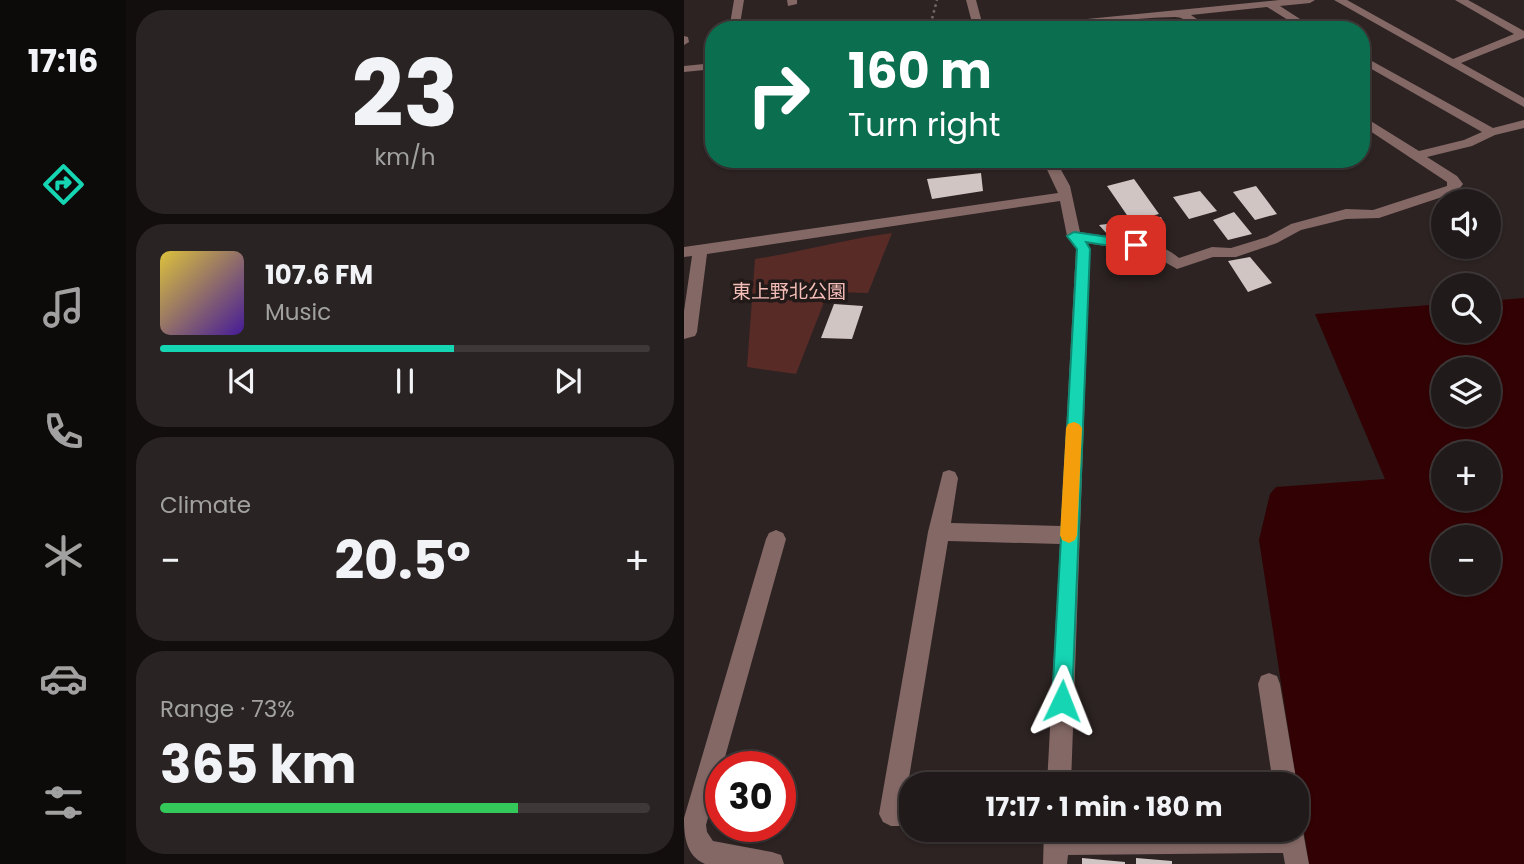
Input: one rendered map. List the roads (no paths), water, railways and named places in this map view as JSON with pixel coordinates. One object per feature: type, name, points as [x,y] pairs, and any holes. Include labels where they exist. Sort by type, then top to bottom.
[{"type":"street","points":[[736,21],[739,0]]},
{"type":"street","points":[[971,0],[977,21]]},
{"type":"street","points":[[1191,0],[1196,11]]},
{"type":"street","points":[[1098,21],[1310,0]]},
{"type":"street","points":[[1339,0],[1524,103]]},
{"type":"street","points":[[1460,0],[1523,34]]},
{"type":"street","points":[[1269,4],[1297,21]]},
{"type":"street","points":[[1180,13],[1193,21]]},
{"type":"street","points":[[1452,63],[1523,34]]},
{"type":"street","points":[[1370,63],[1491,132]]},
{"type":"street","points":[[684,69],[705,67]]},
{"type":"street","points":[[1419,155],[1468,143],[1491,132],[1524,124]]},
{"type":"street","points":[[1074,236],[1122,245],[1150,246],[1166,253],[1177,264],[1212,252],[1231,253],[1272,240],[1296,227],[1346,214],[1374,215],[1452,189],[1456,184],[1419,155],[1370,125]]},
{"type":"street","points":[[1053,168],[1067,196],[1074,236],[1084,249],[1058,772]]},
{"type":"street","points":[[684,333],[689,332],[692,251],[1067,196]]},
{"type":"street","points":[[899,814],[891,814],[949,478]]},
{"type":"street","points":[[938,532],[1068,536]]},
{"type":"street","points":[[772,864],[706,852],[694,836],[694,825],[776,539]]},
{"type":"street","points":[[1269,684],[1283,772]]},
{"type":"street","points":[[1056,845],[1294,845]]},
{"type":"park label","name":"東上野北公園","points":[[789,291]]}]
